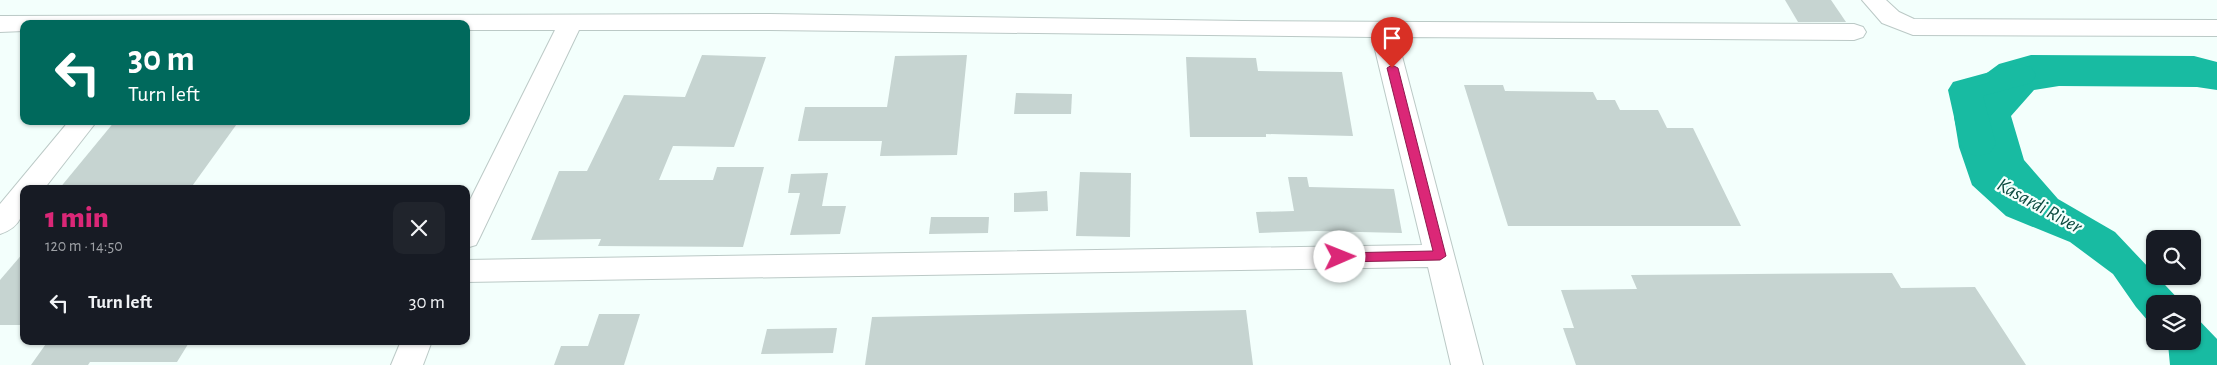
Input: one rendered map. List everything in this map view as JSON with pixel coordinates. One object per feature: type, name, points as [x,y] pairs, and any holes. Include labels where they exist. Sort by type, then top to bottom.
[{"type":"street","points":[[327,20],[341,0]]},
{"type":"street","points":[[1874,0],[1883,14],[1898,23],[1913,27],[2217,28]]},
{"type":"street","points":[[470,23],[570,24],[772,11],[1383,31],[1854,32]]},
{"type":"street","points":[[0,24],[20,24]]},
{"type":"street","points":[[470,230],[570,24]]},
{"type":"street","points":[[1383,31],[1467,365]]},
{"type":"street","points":[[31,185],[81,125]]},
{"type":"street","points":[[0,223],[20,199]]},
{"type":"street","points":[[470,271],[1440,256]]},
{"type":"street","points":[[406,365],[416,345]]},
{"type":"water","points":[[2031,55],[2194,56],[2217,62],[2217,90],[2197,87],[2059,86],[2034,90],[2011,116],[2024,160],[2058,199],[2115,232],[2146,265],[2146,285],[2165,285],[2174,295],[2146,295],[2146,319],[2113,274],[2070,242],[2006,216],[1972,185],[1959,147],[1954,117],[1976,81],[1999,64]]},
{"type":"water","points":[[2201,322],[2217,339],[2217,365],[2170,365],[2169,350],[2201,350]]},
{"type":"building","points":[[1785,0],[1831,0],[1846,22],[1798,22]]},
{"type":"building","points":[[702,55],[766,57],[734,147],[673,146],[659,180],[713,180],[717,167],[764,167],[743,247],[598,246],[601,239],[531,240],[559,171],[587,171],[624,95],[685,97]]},
{"type":"building","points":[[967,55],[957,155],[880,156],[882,141],[798,141],[805,107],[887,107],[895,56]]},
{"type":"building","points":[[1186,57],[1256,58],[1258,71],[1342,72],[1353,136],[1266,134],[1266,137],[1190,137]]},
{"type":"building","points":[[1464,85],[1503,85],[1505,91],[1593,92],[1597,100],[1615,100],[1620,110],[1658,110],[1667,128],[1693,128],[1741,226],[1508,226]]},
{"type":"building","points":[[1016,93],[1072,94],[1071,114],[1014,114]]},
{"type":"building","points":[[112,125],[236,125],[193,185],[62,185]]},
{"type":"building","points":[[1080,172],[1131,173],[1130,237],[1076,236]]},
{"type":"building","points":[[828,173],[822,206],[846,206],[840,234],[790,235],[800,193],[788,193],[791,174]]},
{"type":"building","points":[[1288,177],[1307,177],[1309,187],[1394,189],[1402,233],[1317,231],[1259,233],[1256,212],[1294,211]]},
{"type":"building","points":[[1047,191],[1048,211],[1014,212],[1014,193]]},
{"type":"building","points":[[931,217],[989,217],[988,233],[929,234]]},
{"type":"building","points":[[20,257],[20,325],[0,325],[0,280]]},
{"type":"building","points":[[1892,273],[1901,288],[1975,287],[2026,365],[1576,365],[1563,328],[1574,328],[1561,290],[1637,289],[1631,275]]},
{"type":"building","points":[[1246,310],[1253,365],[865,365],[872,317]]},
{"type":"building","points":[[599,314],[640,314],[624,365],[554,365],[561,346],[588,346]]},
{"type":"building","points":[[837,328],[833,353],[761,354],[767,329]]},
{"type":"building","points":[[45,345],[188,345],[177,362],[90,362],[88,365],[31,365]]},
{"type":"waterway","name":"Kasardi River","points":[[1978,144],[1965,90],[2019,75]]},
{"type":"route","points":[[1340,257],[1440,256],[1392,68]]}]
